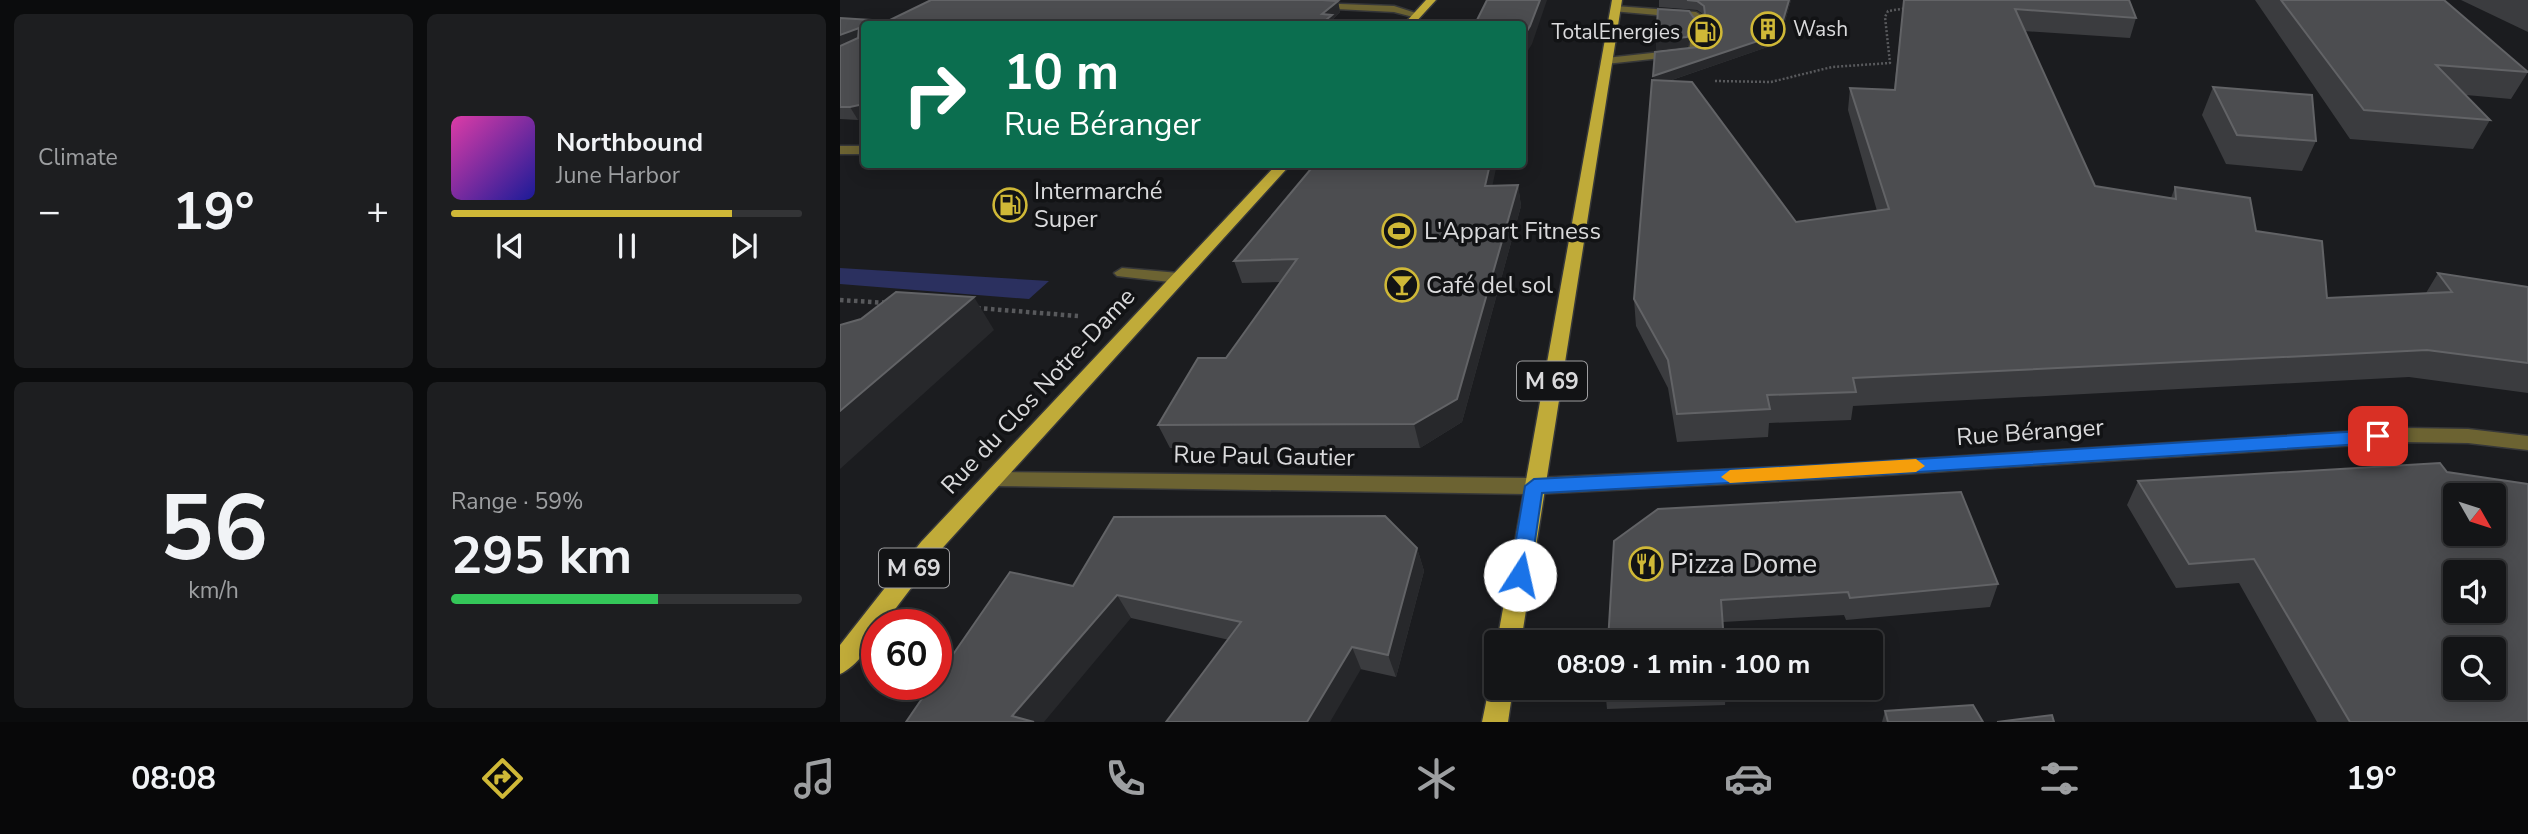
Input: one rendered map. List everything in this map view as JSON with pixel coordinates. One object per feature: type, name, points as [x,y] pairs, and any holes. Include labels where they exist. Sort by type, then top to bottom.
[{"type":"main road","points":[[1412,21],[1431,0]]},
{"type":"main road","name":"M 69","points":[[1511,630],[1616,4]]},
{"type":"main road","name":"Rue du Clos Notre-Dame","points":[[840,663],[929,548],[1280,168]]},
{"type":"main road","points":[[1495,722],[1499,700]]},
{"type":"street","points":[[1616,4],[1696,15],[1697,23]]},
{"type":"street","points":[[1301,5],[1394,9],[1417,15]]},
{"type":"street","points":[[1606,61],[1694,52],[1695,41]]},
{"type":"street","points":[[840,150],[861,150]]},
{"type":"street","points":[[1122,274],[1178,278]]},
{"type":"street","name":"Rue Béranger","points":[[1534,486],[1823,472],[2405,435],[2468,436],[2528,443]]},
{"type":"street","name":"Rue Paul Gautier","points":[[993,479],[1534,486]]},
{"type":"path","points":[[1890,64],[1885,17],[1888,11],[1913,7]]},
{"type":"path","points":[[1707,81],[1771,82],[1832,67],[1890,64],[1897,67]]},
{"type":"path","points":[[840,300],[893,303]]},
{"type":"path","points":[[970,308],[1078,316]]},
{"type":"shaded area","points":[[840,268],[1049,281],[1029,299],[840,284]]},
{"type":"building","points":[[931,0],[1338,1],[1322,14],[1332,15],[1325,21],[888,21]]},
{"type":"building","points":[[1487,0],[1540,0],[1526,32],[1526,21],[1476,21]]},
{"type":"building","points":[[1687,0],[1789,0],[1779,34],[1653,76],[1655,52],[1698,47],[1703,33],[1692,28],[1687,37],[1656,40],[1658,9],[1689,11],[1694,18],[1705,14],[1704,6],[1697,1]]},
{"type":"building","points":[[1904,0],[2129,0],[2136,18],[2015,9],[2095,186],[2176,199],[2175,187],[2250,198],[2256,231],[2322,241],[2327,298],[2452,292],[2438,273],[2528,287],[2528,363],[2427,350],[1853,378],[1856,392],[1767,395],[1770,409],[1677,414],[1668,360],[1634,299],[1652,80],[1692,82],[1796,222],[1889,209],[1850,88],[1895,90]]},
{"type":"building","points":[[2281,0],[2444,0],[2528,72],[2436,65],[2490,120],[2364,110]]},
{"type":"building","points":[[840,18],[888,21],[861,21],[861,105],[850,107],[840,107],[840,46],[858,38],[859,28],[840,35]]},
{"type":"building","points":[[2213,87],[2312,95],[2316,141],[2237,135]]},
{"type":"building","points":[[1312,168],[1489,168],[1485,186],[1518,185],[1457,399],[1414,424],[1158,425],[1198,358],[1226,358],[1297,259],[1234,261]]},
{"type":"building","points":[[896,292],[974,297],[840,411],[840,325],[861,319]]},
{"type":"building","points":[[2440,463],[2447,472],[2528,484],[2528,722],[2350,722],[2254,559],[2189,564],[2138,481]]},
{"type":"building","points":[[1961,492],[1998,584],[1850,598],[1848,592],[1721,600],[1723,630],[1609,630],[1614,541],[1658,509]]},
{"type":"building","points":[[1385,516],[1417,548],[1388,655],[1352,647],[1307,722],[1166,722],[1241,622],[1117,595],[1012,716],[1034,722],[906,722],[921,700],[952,700],[952,656],[1010,572],[1073,586],[1114,517]]},
{"type":"building","points":[[1973,705],[1983,722],[1888,722],[1885,711]]},
{"type":"building","points":[[2052,715],[2054,722],[1997,722]]},
{"type":"slow traffic","points":[[1730,477],[1916,466]]},
{"type":"place","name":"Wash","points":[[1768,29]]},
{"type":"place","name":"TotalEnergies","points":[[1705,32]]},
{"type":"place","name":"Intermarché Super","points":[[1010,205]]},
{"type":"place","name":"L'Appart Fitness","points":[[1399,231]]},
{"type":"place","name":"Café del sol","points":[[1402,285]]},
{"type":"place","name":"Pizza Dome","points":[[1646,564]]},
{"type":"route","points":[[1520,575],[1534,486],[1823,472],[2378,436]]}]
